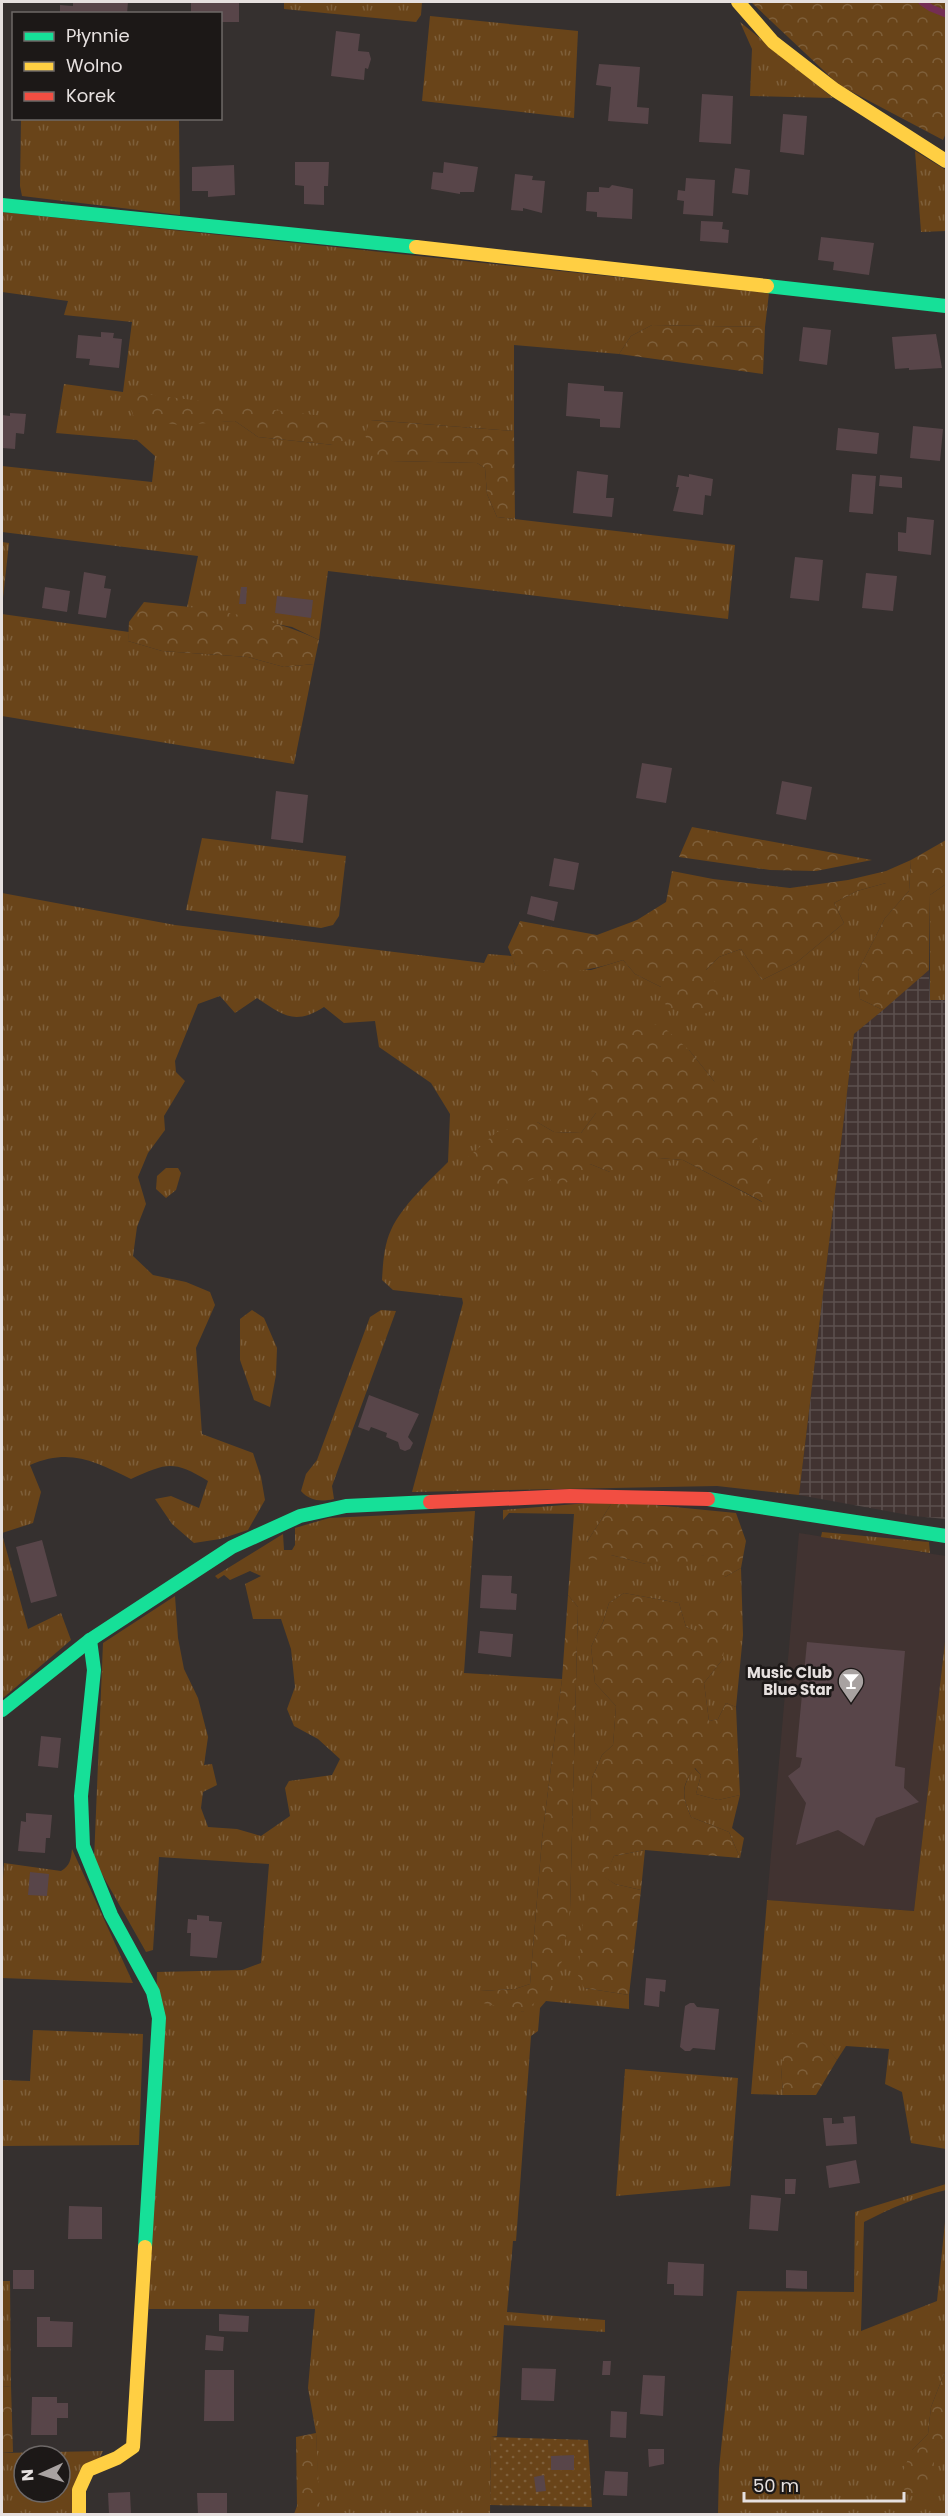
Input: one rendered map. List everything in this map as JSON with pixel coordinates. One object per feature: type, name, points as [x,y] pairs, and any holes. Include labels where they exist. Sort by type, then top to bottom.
[{"type":"street","points":[[738,2],[773,42],[835,90],[946,161]]},
{"type":"street","points":[[2,205],[395,245],[946,306]]},
{"type":"street","points":[[2,1710],[90,1640],[232,1547],[300,1516],[346,1506],[570,1496],[717,1499],[946,1536]]},
{"type":"street","points":[[79,2514],[79,2490],[88,2470],[117,2458],[133,2447],[159,2018],[153,1992],[111,1915],[83,1845],[81,1796],[94,1670],[90,1640]]},
{"type":"shaded area","points":[[929,970],[930,1000],[946,1000],[946,1519],[914,1516],[799,1495],[854,1034]]},
{"type":"shaded area","points":[[799,1533],[946,1556],[946,1633],[914,1911],[767,1900]]},
{"type":"green space","points":[[284,2],[422,2],[421,15],[416,22],[284,9]]},
{"type":"green space","points":[[751,2],[946,2],[946,133],[943,140],[839,85]]},
{"type":"green space","points":[[430,16],[578,31],[574,118],[422,101]]},
{"type":"green space","points":[[740,22],[833,98],[750,96],[752,49]]},
{"type":"green space","points":[[21,120],[179,120],[180,215],[22,196],[20,186]]},
{"type":"green space","points":[[915,151],[946,170],[946,231],[921,232]]},
{"type":"green space","points":[[2,212],[769,293],[765,327],[652,325],[631,336],[619,354],[514,345],[514,431],[371,420],[392,461],[477,463],[485,468],[487,494],[497,517],[735,545],[728,619],[328,571],[319,640],[292,627],[187,607],[198,556],[2,532],[2,466],[152,482],[155,456],[137,440],[56,433],[64,384],[123,392],[132,322],[64,315],[68,301],[2,292]],"holes":[[[137,393],[334,445],[258,437],[235,421],[208,422]]]},
{"type":"green space","points":[[652,325],[765,327],[763,374],[619,354],[631,336]]},
{"type":"green space","points":[[136,393],[346,419],[347,441],[334,445],[258,437],[235,421],[180,425],[135,419],[129,406]]},
{"type":"green space","points":[[370,420],[514,431],[515,519],[497,517],[487,494],[485,468],[477,463],[392,461],[372,453],[365,435]]},
{"type":"green space","points":[[2,542],[9,543],[2,607]]},
{"type":"green space","points":[[144,602],[234,614],[299,631],[319,640],[314,664],[284,667],[248,657],[162,651],[128,641],[129,622]]},
{"type":"green space","points":[[2,614],[129,632],[128,641],[162,651],[248,657],[284,667],[314,664],[294,764],[2,716]]},
{"type":"green space","points":[[692,827],[872,860],[816,871],[770,870],[679,857]]},
{"type":"green space","points":[[202,838],[346,856],[339,916],[333,925],[321,928],[186,910]]},
{"type":"green space","points":[[946,840],[946,884],[930,895],[929,970],[883,1010],[860,999],[858,971],[885,918],[909,891],[911,860]]},
{"type":"green space","points":[[911,860],[909,891],[885,918],[858,971],[860,999],[883,1010],[854,1034],[799,1495],[717,1486],[412,1492],[463,1303],[462,1298],[393,1290],[382,1280],[383,1261],[387,1242],[396,1221],[416,1194],[448,1162],[450,1114],[431,1083],[379,1047],[375,1021],[344,1023],[324,1007],[305,1016],[289,1016],[257,998],[235,1013],[220,996],[198,1004],[175,1061],[176,1072],[185,1081],[164,1116],[165,1130],[148,1153],[138,1177],[146,1204],[137,1227],[133,1256],[153,1275],[186,1282],[210,1292],[215,1305],[196,1348],[202,1434],[253,1453],[261,1477],[265,1500],[248,1530],[220,1539],[194,1543],[172,1524],[155,1499],[171,1496],[199,1508],[208,1481],[186,1470],[170,1466],[131,1479],[93,1462],[57,1457],[30,1465],[41,1492],[33,1523],[2,1533],[2,893],[175,925],[484,963],[488,954],[512,956],[515,965],[591,970],[623,960],[635,974],[661,987],[706,970],[719,957],[741,949],[762,980],[796,963],[844,923],[834,903],[857,891],[886,883],[886,871]],"holes":[[[689,1050],[714,1081],[762,1202],[683,1160],[659,1158],[610,1172],[590,1164],[548,1173],[537,1122],[554,1132],[581,1133],[596,1113]]]},
{"type":"green space","points":[[672,871],[713,879],[790,888],[848,880],[886,871],[886,883],[857,891],[834,903],[844,923],[796,963],[762,980],[741,949],[719,957],[706,970],[725,995],[714,1010],[694,1018],[666,1006],[661,987],[635,974],[623,960],[569,972],[515,965],[508,947],[520,921],[597,935],[637,920],[666,902]]},
{"type":"green space","points":[[946,884],[946,1000],[930,1000],[930,895]]},
{"type":"green space","points":[[660,1024],[689,1050],[714,1081],[750,1116],[773,1187],[763,1202],[683,1160],[659,1158],[647,1172],[610,1172],[590,1164],[578,1180],[553,1185],[547,1173],[501,1192],[465,1160],[497,1132],[537,1122],[554,1132],[581,1133],[596,1113],[587,1097],[594,1058],[629,1028]]},
{"type":"green space","points":[[166,1168],[178,1168],[181,1173],[176,1190],[166,1198],[156,1189],[157,1176]]},
{"type":"green space","points":[[252,1310],[264,1318],[277,1348],[276,1375],[270,1407],[254,1400],[240,1360],[240,1319]]},
{"type":"green space","points":[[381,1310],[396,1311],[332,1486],[334,1499],[312,1499],[301,1491],[306,1474],[317,1460],[370,1317]]},
{"type":"green space","points":[[613,1501],[587,1542],[611,1555],[646,1564],[703,1555],[725,1577],[741,1568],[743,1635],[736,1707],[726,1703],[718,1719],[709,1721],[704,1683],[723,1659],[699,1633],[686,1627],[679,1603],[624,1593],[609,1603],[591,1647],[595,1683],[616,1706],[613,1745],[602,1755],[592,1778],[584,1988],[629,1995],[629,2009],[546,2001],[540,2008],[538,2031],[531,2036],[516,2241],[513,2241],[507,2312],[605,2320],[605,2332],[504,2325],[497,2436],[491,2437],[490,2514],[319,2514],[316,2433],[308,2388],[315,2309],[149,2309],[157,1972],[242,1970],[261,1963],[269,1864],[159,1857],[153,1950],[146,1952],[94,1860],[103,1643],[175,1596],[178,1638],[184,1669],[198,1698],[208,1737],[204,1765],[212,1764],[217,1785],[203,1792],[201,1808],[208,1827],[237,1829],[261,1836],[290,1816],[285,1788],[289,1781],[332,1775],[340,1759],[318,1739],[294,1726],[287,1709],[295,1687],[291,1649],[281,1619],[253,1619],[245,1584],[261,1576],[250,1571],[230,1580],[224,1575],[218,1579],[215,1576],[283,1534],[284,1550],[292,1550],[295,1545],[295,1528],[329,1518],[475,1511],[464,1673],[562,1679],[542,1839],[530,1984],[515,1989],[480,1991],[523,2012],[570,1909],[578,1607],[568,1595],[574,1514],[509,1513],[503,1520],[503,1510]]},
{"type":"green space","points":[[613,1501],[736,1513],[746,1541],[741,1568],[725,1577],[708,1572],[703,1555],[690,1562],[646,1564],[611,1555],[592,1561],[584,1555],[587,1542]]},
{"type":"green space","points":[[822,1532],[929,1542],[930,1553],[821,1537]]},
{"type":"green space","points":[[2,1534],[28,1629],[61,1613],[71,1640],[2,1699]]},
{"type":"green space","points":[[624,1593],[679,1603],[686,1627],[698,1632],[700,1605],[716,1607],[727,1615],[723,1659],[704,1683],[709,1721],[718,1719],[726,1703],[736,1707],[740,1795],[718,1800],[696,1794],[701,1775],[695,1768],[684,1791],[691,1817],[729,1832],[740,1858],[645,1850],[614,1856],[605,1877],[615,1884],[641,1890],[629,1995],[584,1988],[578,1975],[588,1867],[592,1778],[602,1755],[613,1745],[616,1706],[595,1683],[591,1647],[609,1603]]},
{"type":"green space","points":[[568,1595],[578,1607],[570,1909],[562,1961],[548,1992],[523,2012],[483,2003],[479,1991],[515,1989],[530,1984],[542,1839],[562,1679]]},
{"type":"green space","points":[[946,1633],[946,2149],[911,2143],[902,2092],[885,2084],[889,2049],[846,2046],[837,2060],[820,2041],[781,2067],[783,2095],[751,2094],[767,1900],[914,1911]]},
{"type":"green space","points":[[694,1768],[701,1775],[696,1794],[718,1800],[740,1795],[732,1828],[744,1838],[740,1858],[729,1832],[691,1817],[684,1792]]},
{"type":"green space","points":[[72,1849],[133,1983],[2,1978],[4,1863],[61,1871],[70,1862]]},
{"type":"green space","points":[[645,1850],[641,1890],[615,1884],[604,1877],[614,1856]]},
{"type":"green space","points":[[33,2030],[143,2034],[139,2145],[2,2146],[2,2080],[30,2081]]},
{"type":"green space","points":[[803,2031],[820,2040],[837,2060],[816,2095],[783,2095],[781,2067],[788,2035]]},
{"type":"green space","points":[[625,2069],[738,2078],[730,2186],[616,2196]]},
{"type":"green space","points":[[946,2184],[946,2190],[904,2203],[864,2222],[861,2331],[937,2301],[946,2212],[946,2369],[931,2407],[928,2434],[912,2450],[935,2446],[946,2441],[946,2514],[718,2514],[719,2469],[737,2291],[854,2292],[855,2212]]},
{"type":"green space","points":[[2,2281],[10,2281],[11,2386],[2,2387]]},
{"type":"green space","points":[[946,2369],[946,2441],[935,2447],[932,2492],[926,2496],[906,2494],[900,2478],[912,2450],[928,2434],[931,2407]]},
{"type":"green space","points":[[11,2386],[13,2444],[12,2452],[2,2453],[2,2387]]},
{"type":"green space","points":[[316,2433],[320,2511],[319,2514],[294,2514],[297,2506],[296,2437]]},
{"type":"green space","points":[[491,2437],[588,2440],[592,2507],[490,2505]]},
{"type":"green space","points":[[103,2451],[73,2514],[3,2514],[2,2453],[12,2453],[12,2504],[72,2504],[72,2452]]},
{"type":"building","points":[[73,2],[128,2],[127,12],[60,12],[60,5],[73,6]]},
{"type":"building","points":[[191,2],[239,2],[239,22],[222,22],[222,12],[191,12]]},
{"type":"building","points":[[336,31],[360,34],[358,51],[369,52],[371,59],[368,69],[365,68],[364,80],[331,76]]},
{"type":"building","points":[[599,64],[640,67],[637,107],[649,108],[648,124],[608,121],[611,87],[596,85]]},
{"type":"building","points":[[702,94],[733,96],[731,144],[699,142]]},
{"type":"building","points":[[783,114],[807,116],[804,155],[780,152]]},
{"type":"building","points":[[295,162],[329,162],[328,186],[324,186],[324,205],[304,204],[304,186],[295,185]]},
{"type":"building","points":[[444,162],[478,167],[474,192],[460,192],[460,194],[431,189],[433,172],[443,173]]},
{"type":"building","points":[[234,165],[235,195],[208,197],[208,191],[192,191],[192,167]]},
{"type":"building","points":[[735,168],[750,170],[748,195],[732,193]]},
{"type":"building","points":[[515,174],[533,176],[532,180],[545,181],[542,213],[523,208],[523,211],[511,210]]},
{"type":"building","points":[[686,178],[715,180],[713,216],[683,214],[684,201],[677,200],[678,190],[685,191]]},
{"type":"building","points":[[612,185],[633,189],[632,219],[597,217],[597,212],[586,211],[587,192],[599,192],[599,187],[609,188]]},
{"type":"building","points":[[701,221],[723,222],[722,229],[729,230],[728,243],[700,241]]},
{"type":"building","points":[[821,237],[874,243],[869,275],[833,270],[834,262],[818,260]]},
{"type":"building","points":[[803,327],[831,330],[827,365],[799,361]]},
{"type":"building","points":[[101,332],[114,333],[113,338],[122,339],[119,368],[89,365],[90,359],[76,358],[78,335],[101,337]]},
{"type":"building","points":[[936,334],[942,368],[895,369],[892,337]]},
{"type":"building","points":[[568,383],[604,386],[604,391],[623,392],[620,428],[600,427],[600,419],[566,416]]},
{"type":"building","points":[[10,413],[26,414],[24,434],[16,433],[15,449],[2,448],[2,415],[10,416]]},
{"type":"building","points":[[913,426],[943,429],[940,461],[910,458]]},
{"type":"building","points":[[838,428],[879,433],[877,454],[836,450]]},
{"type":"building","points":[[577,471],[608,475],[606,498],[614,498],[612,517],[573,513]]},
{"type":"building","points":[[689,474],[713,479],[711,496],[705,495],[703,515],[673,511],[679,487],[676,487],[678,475],[689,477]]},
{"type":"building","points":[[852,474],[876,476],[873,514],[849,512]]},
{"type":"building","points":[[880,475],[902,477],[902,488],[879,486]]},
{"type":"building","points":[[907,517],[934,520],[931,555],[898,551],[898,532],[906,533]]},
{"type":"building","points":[[795,557],[823,560],[819,601],[790,598]]},
{"type":"building","points":[[84,572],[106,576],[104,588],[111,589],[106,618],[78,614]]},
{"type":"building","points":[[866,573],[897,576],[893,611],[862,608]]},
{"type":"building","points":[[45,587],[70,591],[67,612],[42,608]]},
{"type":"building","points":[[241,587],[247,587],[246,604],[239,604]]},
{"type":"building","points":[[277,596],[313,600],[311,618],[275,613]]},
{"type":"building","points":[[642,763],[672,768],[666,803],[636,798]]},
{"type":"building","points":[[782,781],[812,787],[806,820],[776,814]]},
{"type":"building","points":[[276,791],[308,795],[303,843],[271,839]]},
{"type":"building","points":[[554,858],[579,863],[574,890],[549,886]]},
{"type":"building","points":[[531,896],[558,902],[554,921],[527,914]]},
{"type":"building","points":[[369,1395],[419,1414],[408,1437],[413,1443],[410,1449],[405,1451],[400,1449],[398,1442],[386,1437],[387,1433],[371,1427],[369,1431],[358,1427]]},
{"type":"building","points":[[42,1540],[57,1596],[31,1603],[16,1547]]},
{"type":"building","points":[[482,1575],[512,1576],[511,1593],[517,1594],[516,1610],[480,1608]]},
{"type":"building","points":[[480,1631],[513,1634],[511,1657],[478,1653]]},
{"type":"building","name":"Music Club Blue Star","points":[[807,1642],[905,1651],[895,1766],[905,1768],[904,1788],[919,1802],[876,1818],[864,1846],[838,1830],[796,1845],[806,1803],[788,1776],[800,1767],[802,1758],[796,1757]]},
{"type":"building","points":[[41,1736],[61,1738],[58,1768],[38,1766]]},
{"type":"building","points":[[26,1813],[52,1815],[50,1838],[46,1838],[45,1853],[18,1851],[21,1821],[26,1822]]},
{"type":"building","points":[[30,1872],[49,1874],[47,1896],[28,1895]]},
{"type":"building","points":[[197,1915],[209,1916],[209,1921],[222,1922],[217,1958],[190,1956],[191,1933],[187,1933],[188,1919],[197,1920]]},
{"type":"building","points":[[646,1978],[666,1980],[665,1992],[660,1991],[659,2007],[644,2005]]},
{"type":"building","points":[[694,2003],[697,2007],[719,2009],[715,2050],[693,2048],[685,2051],[680,2047],[685,2006]]},
{"type":"building","points":[[855,2116],[857,2144],[826,2146],[823,2118],[832,2118],[832,2124],[844,2123],[843,2117]]},
{"type":"building","points":[[856,2160],[860,2183],[829,2188],[826,2166]]},
{"type":"building","points":[[785,2179],[796,2179],[795,2194],[785,2194]]},
{"type":"building","points":[[751,2195],[781,2198],[778,2231],[749,2229]]},
{"type":"building","points":[[69,2206],[102,2207],[102,2239],[68,2239]]},
{"type":"building","points":[[668,2262],[704,2264],[703,2296],[674,2295],[674,2284],[667,2284]]},
{"type":"building","points":[[13,2270],[34,2270],[34,2289],[13,2289]]},
{"type":"building","points":[[786,2270],[807,2271],[807,2289],[786,2288]]},
{"type":"building","points":[[219,2314],[249,2316],[248,2332],[219,2331]]},
{"type":"building","points":[[37,2317],[50,2317],[50,2321],[73,2322],[72,2347],[37,2347]]},
{"type":"building","points":[[206,2335],[224,2337],[223,2351],[205,2350]]},
{"type":"building","points":[[603,2361],[611,2361],[610,2375],[602,2375]]},
{"type":"building","points":[[522,2368],[556,2369],[554,2401],[521,2400]]},
{"type":"building","points":[[205,2370],[234,2370],[234,2421],[204,2421]]},
{"type":"building","points":[[643,2375],[665,2376],[663,2416],[640,2414]]},
{"type":"building","points":[[32,2397],[57,2397],[57,2403],[68,2403],[68,2418],[57,2418],[57,2435],[31,2435]]},
{"type":"building","points":[[611,2411],[627,2412],[626,2438],[610,2437]]},
{"type":"building","points":[[648,2449],[664,2449],[664,2464],[649,2467]]},
{"type":"building","points":[[574,2455],[574,2470],[551,2470],[551,2456]]},
{"type":"building","points":[[605,2471],[628,2472],[627,2496],[603,2495]]},
{"type":"building","points":[[544,2475],[546,2491],[536,2492],[534,2477]]},
{"type":"building","points":[[130,2492],[131,2514],[109,2514],[108,2493]]},
{"type":"building","points":[[197,2493],[227,2493],[227,2514],[198,2514]]},
{"type":"waterway","points":[[922,2],[946,14]]},
{"type":"traffic: fast","points":[[2,205],[416,247]]},
{"type":"traffic: fast","points":[[767,286],[946,306]]},
{"type":"traffic: fast","points":[[708,1499],[946,1536]]},
{"type":"traffic: fast","points":[[2,1710],[90,1640],[232,1547],[300,1516],[346,1506],[430,1502]]},
{"type":"traffic: fast","points":[[90,1640],[94,1670],[81,1796],[83,1846],[111,1915],[153,1992],[159,2018],[145,2247]]},
{"type":"traffic: slow","points":[[738,2],[773,42],[835,90],[946,161]]},
{"type":"traffic: slow","points":[[416,247],[767,286]]},
{"type":"traffic: slow","points":[[79,2514],[79,2490],[88,2470],[117,2458],[133,2447],[145,2247]]},
{"type":"traffic: jam","points":[[430,1502],[570,1496],[708,1499]]},
{"type":"place","name":"Music Club Blue Star","points":[[851,1704]]}]
